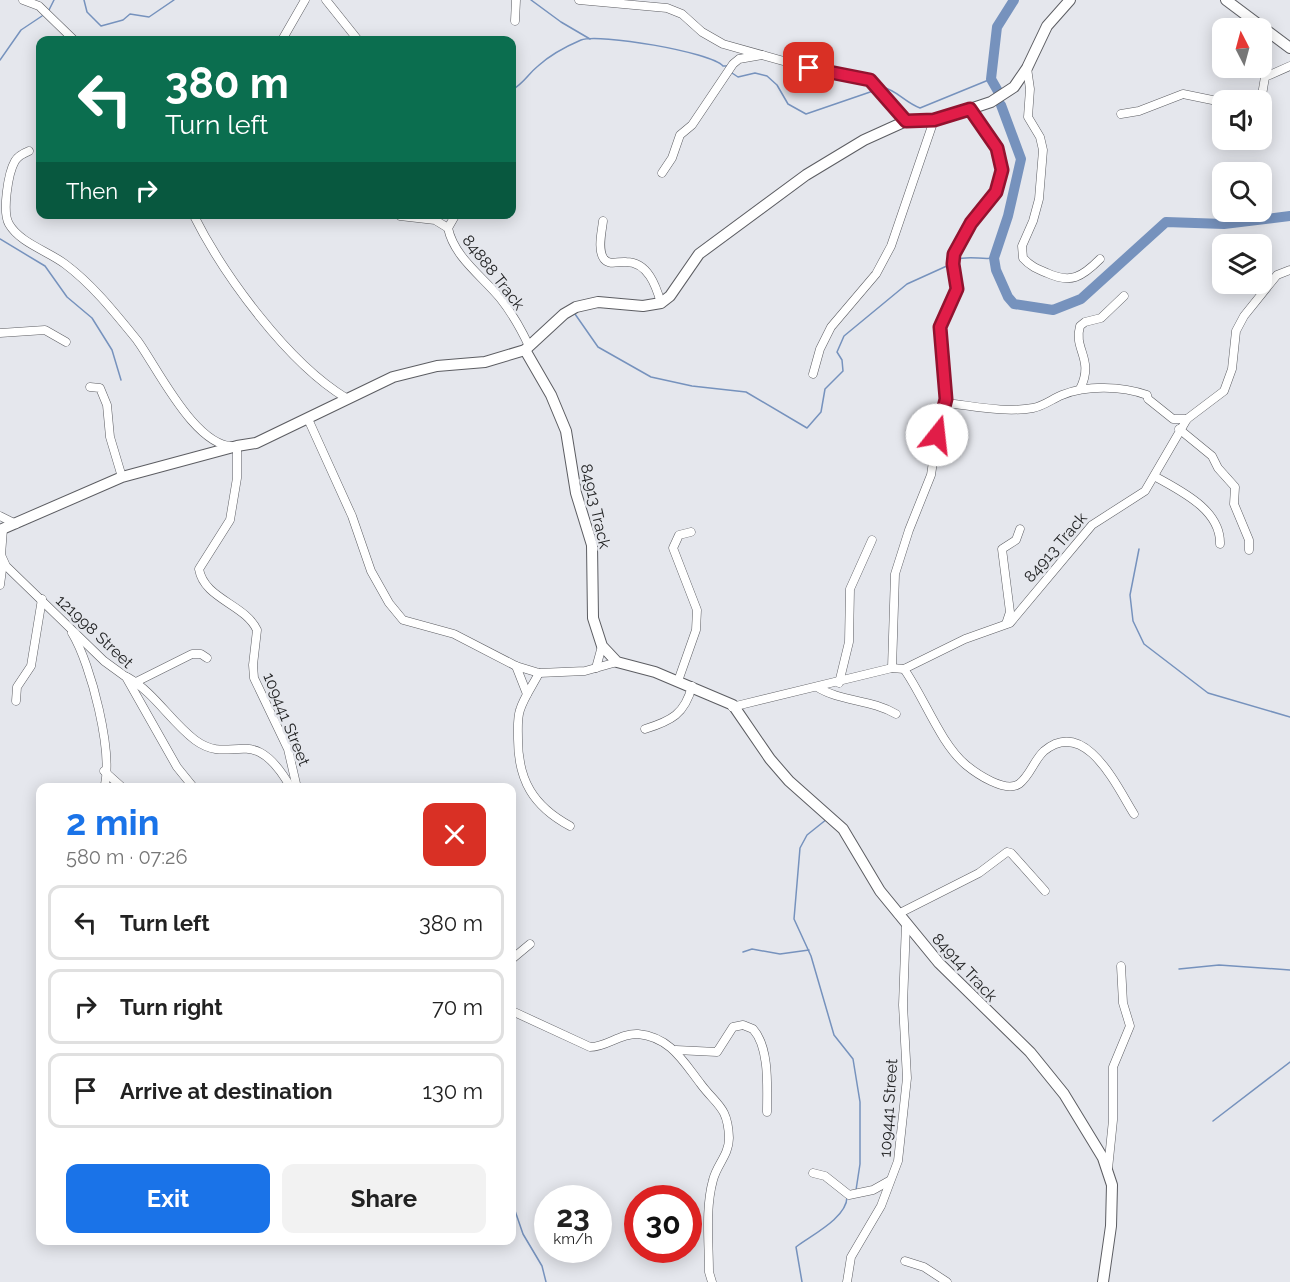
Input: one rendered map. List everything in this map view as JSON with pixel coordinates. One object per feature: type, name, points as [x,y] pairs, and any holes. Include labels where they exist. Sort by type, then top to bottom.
[{"type":"street","points":[[23,0],[39,6],[70,36]]},
{"type":"street","points":[[284,36],[305,0]]},
{"type":"street","points":[[326,0],[355,36]]},
{"type":"street","points":[[515,21],[516,0]]},
{"type":"street","points":[[579,0],[667,8],[682,14],[715,41],[826,73],[870,80],[906,121]]},
{"type":"street","points":[[29,151],[18,157],[10,173],[6,210],[10,226],[30,242],[64,263],[107,303],[141,346],[166,387],[196,424],[217,441],[229,447],[237,446],[256,443],[346,398],[411,371],[485,362],[527,348],[564,314],[576,307],[598,302],[643,306],[661,303],[670,296],[699,255],[806,175],[864,140],[906,121],[934,120],[970,109],[1005,94],[1014,87],[1027,68],[1047,26],[1070,0]]},
{"type":"street","points":[[1228,0],[1290,48]]},
{"type":"street","points":[[662,173],[672,159],[680,135],[692,125],[733,64],[739,59],[767,55]]},
{"type":"street","points":[[1263,90],[1265,77],[1290,66]]},
{"type":"street","points":[[1027,68],[1030,89],[1028,117],[1040,137],[1043,150],[1039,198],[1033,221],[1022,246],[1023,258],[1036,269],[1065,280],[1082,276],[1100,259]]},
{"type":"street","points":[[1121,114],[1139,111],[1183,94],[1212,100]]},
{"type":"street","points":[[892,668],[895,574],[909,530],[931,475],[937,435],[946,403],[940,327],[957,289],[953,264],[954,254],[971,223],[996,192],[1002,170],[997,148],[970,109]]},
{"type":"street","points":[[813,374],[831,327],[876,274],[891,246],[934,120]]},
{"type":"street","points":[[196,219],[221,265],[280,339],[317,379],[346,398]]},
{"type":"street","points":[[426,219],[435,220],[448,228]]},
{"type":"street","name":"84888 Track","points":[[453,219],[448,228],[457,249],[506,306],[527,348]]},
{"type":"street","points":[[603,221],[601,248],[603,258],[609,263],[633,263],[647,272],[654,282],[661,303]]},
{"type":"street","name":"84913 Track","points":[[904,669],[973,635],[1000,627],[1016,617],[1092,525],[1145,491],[1155,477],[1179,429],[1187,419],[1224,391],[1232,369],[1238,325],[1277,275],[1290,270]]},
{"type":"street","points":[[1080,389],[1087,368],[1079,339],[1080,326],[1103,316],[1124,296]]},
{"type":"street","points":[[0,333],[45,330],[66,342]]},
{"type":"street","name":"84913 Track","points":[[527,348],[566,431],[576,493],[592,545],[593,618],[602,646],[617,662],[692,686],[730,704]]},
{"type":"street","points":[[90,387],[100,388],[105,396],[110,437],[122,477]]},
{"type":"street","points":[[946,403],[1022,409],[1041,406],[1053,398],[1080,389],[1098,388],[1140,393],[1148,396],[1148,399],[1173,419],[1187,419]]},
{"type":"street","points":[[308,419],[352,516],[371,572],[396,613],[408,623],[454,634],[516,666],[539,673],[566,673],[617,662]]},
{"type":"street","points":[[1179,429],[1212,456],[1218,468],[1235,487],[1234,504],[1249,540],[1249,550]]},
{"type":"street","points":[[0,585],[3,562],[1,529],[122,477],[237,446]]},
{"type":"street","name":"109441 Street","points":[[237,446],[237,478],[230,520],[199,568],[204,582],[249,619],[257,630],[252,665],[254,678],[288,749],[296,783]]},
{"type":"street","points":[[1155,477],[1194,499],[1203,508],[1217,527],[1220,544]]},
{"type":"street","points":[[0,516],[16,524]]},
{"type":"street","points":[[1000,627],[1008,622],[1011,612],[1002,549],[1016,540],[1020,529]]},
{"type":"street","points":[[678,681],[696,630],[697,610],[673,548],[679,535],[691,532]]},
{"type":"street","points":[[839,683],[849,642],[850,589],[872,540]]},
{"type":"street","name":"121998 Street","points":[[3,562],[105,661],[126,677],[177,767],[190,783]]},
{"type":"street","points":[[16,701],[17,687],[31,666],[42,599]]},
{"type":"street","points":[[65,622],[80,645],[92,682],[108,760],[104,783]]},
{"type":"street","points":[[596,668],[602,646]]},
{"type":"street","points":[[136,682],[192,654],[201,654],[207,658]]},
{"type":"street","points":[[516,666],[527,694]]},
{"type":"street","points":[[730,704],[839,683],[892,668],[904,669],[960,760],[981,776],[1002,784],[1016,785],[1048,748],[1058,743],[1077,742],[1084,746],[1105,768],[1134,814]]},
{"type":"street","points":[[539,673],[527,694],[518,720],[520,774],[524,783],[546,809],[570,826]]},
{"type":"street","points":[[126,677],[154,697],[196,741],[220,748],[256,749],[275,762],[288,783]]},
{"type":"street","points":[[645,729],[674,719],[688,701],[692,686]]},
{"type":"street","points":[[817,687],[829,694],[872,704],[896,714]]},
{"type":"street","name":"84914 Track","points":[[730,704],[745,720],[770,759],[789,781],[843,829],[880,891],[906,924],[990,1016],[1030,1052],[1064,1094],[1086,1127],[1108,1170],[1112,1185],[1112,1209],[1103,1282]]},
{"type":"street","points":[[105,771],[118,783]]},
{"type":"street","points":[[898,914],[979,873],[1007,852],[1011,853],[1045,891]]},
{"type":"street","name":"109441 Street","points":[[847,1282],[851,1257],[881,1206],[897,1167],[906,1096],[903,1005],[906,924]]},
{"type":"street","points":[[516,956],[530,944]]},
{"type":"street","points":[[1108,1170],[1113,1120],[1113,1067],[1130,1026],[1124,1004],[1121,966]]},
{"type":"street","points":[[516,1013],[584,1046],[596,1047],[614,1038],[636,1034],[649,1036],[675,1049],[717,1052],[733,1028],[743,1025],[753,1029],[762,1047],[767,1112]]},
{"type":"street","points":[[675,1049],[701,1086],[722,1107],[729,1135],[728,1149],[714,1175],[711,1189],[709,1272],[712,1282]]},
{"type":"street","points":[[813,1173],[825,1176],[845,1194],[853,1195],[888,1184],[891,1178]]},
{"type":"street","points":[[905,1261],[924,1267],[947,1282]]},
{"type":"waterway","points":[[49,10],[54,0]]},
{"type":"waterway","points":[[84,0],[87,12],[101,26],[123,20],[130,14],[149,17],[174,0]]},
{"type":"waterway","points":[[531,0],[561,22],[590,39]]},
{"type":"waterway","points":[[999,93],[991,79],[997,27],[1014,0]]},
{"type":"waterway","points":[[0,60],[21,30],[42,16]]},
{"type":"waterway","points":[[516,87],[553,55],[581,40],[591,39],[654,45],[698,55],[728,66]]},
{"type":"waterway","points":[[732,73],[738,77],[755,73],[767,76],[777,85],[788,104],[806,114],[876,90]]},
{"type":"waterway","points":[[882,87],[920,108],[991,79]]},
{"type":"waterway","points":[[1001,105],[1021,159],[1008,216],[994,258],[996,270],[1008,297],[1014,304],[1053,310],[1081,299],[1166,222],[1224,224],[1290,216]]},
{"type":"waterway","points":[[0,239],[45,266],[67,297],[92,318],[112,350],[121,380]]},
{"type":"waterway","points":[[956,260],[994,258]]},
{"type":"waterway","points":[[575,314],[598,347],[651,377],[692,386],[746,392],[807,428],[821,412],[825,389],[843,371],[842,360],[837,352],[844,336],[907,284],[949,265]]},
{"type":"waterway","points":[[1139,549],[1130,595],[1133,621],[1144,644],[1208,693],[1290,717]]},
{"type":"waterway","points":[[827,819],[807,835],[800,848],[794,919],[811,956],[834,1035],[853,1059],[860,1102],[860,1164],[856,1190]]},
{"type":"waterway","points":[[743,952],[752,949],[780,954],[809,950]]},
{"type":"waterway","points":[[1179,969],[1219,965],[1290,970]]},
{"type":"waterway","points":[[1213,1121],[1290,1062]]},
{"type":"waterway","points":[[802,1282],[796,1247],[835,1219],[845,1205],[847,1197]]},
{"type":"waterway","points":[[516,1214],[523,1234],[542,1266],[546,1282]]},
{"type":"route","points":[[809,68],[870,80],[906,121],[934,120],[970,109],[997,148],[1002,170],[999,186],[987,205],[971,223],[954,254],[953,264],[957,289],[940,327],[946,403],[937,435]]}]
